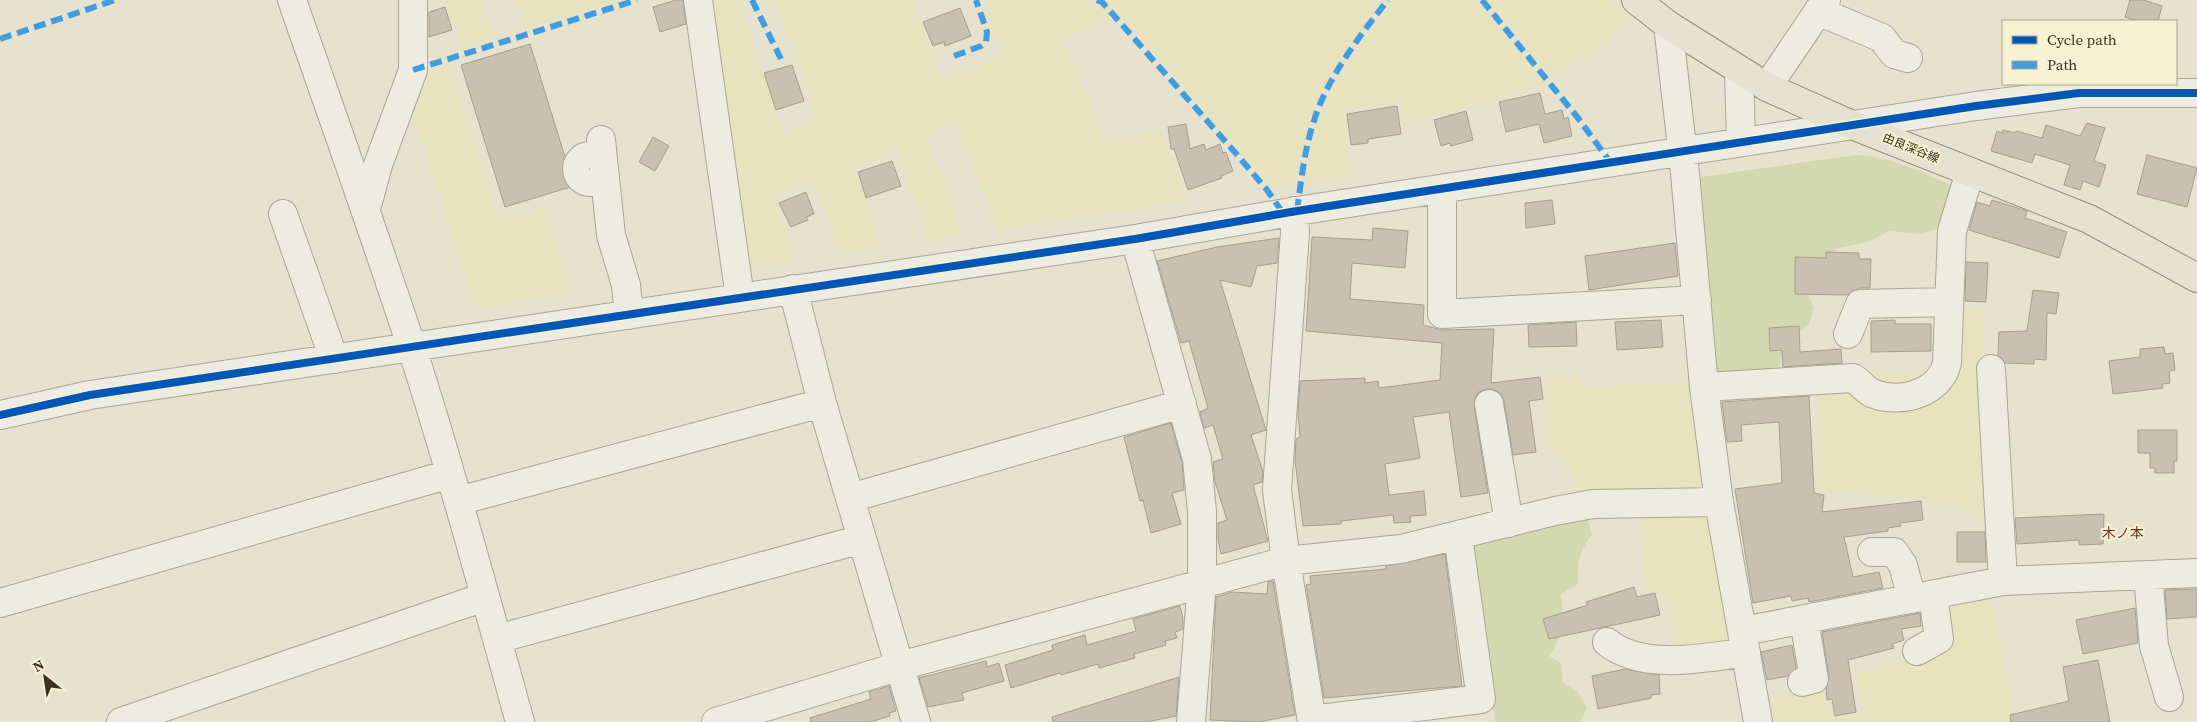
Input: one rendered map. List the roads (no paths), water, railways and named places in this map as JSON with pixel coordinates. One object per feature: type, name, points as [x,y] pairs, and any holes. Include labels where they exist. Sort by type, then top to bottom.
[{"type":"main road","name":"由良深谷線","points":[[1636,0],[1668,25],[1767,87],[1852,125],[2089,219],[2197,278]]},
{"type":"street","points":[[292,0],[366,209],[411,347],[458,501],[520,722]]},
{"type":"street","points":[[366,209],[378,165],[413,70],[412,0]]},
{"type":"street","points":[[698,0],[740,298]]},
{"type":"street","points":[[1767,87],[1822,6],[1882,38],[1894,54],[1908,58]]},
{"type":"street","points":[[1668,25],[1697,300],[1704,387],[1720,502],[1758,722]]},
{"type":"street","points":[[1739,71],[1741,142]]},
{"type":"street","points":[[0,415],[90,395],[1135,239],[1294,212],[1852,125],[2079,92],[2197,93]]},
{"type":"street","points":[[600,164],[611,235],[626,285],[629,315]]},
{"type":"street","points":[[1704,387],[1853,378],[1862,382],[1868,391],[1876,395],[1910,396],[1920,393],[1942,378],[1945,370],[1952,231],[1970,172]]},
{"type":"street","points":[[1442,189],[1442,314],[1697,300]]},
{"type":"street","points":[[1294,212],[1295,232],[1277,490],[1286,561],[1312,721],[1480,700],[1458,536]]},
{"type":"street","points":[[283,214],[334,359]]},
{"type":"street","points":[[1135,239],[1197,459],[1202,512],[1202,582],[1191,722]]},
{"type":"street","points":[[793,289],[822,403],[916,722]]},
{"type":"street","points":[[1848,334],[1860,304],[1949,302]]},
{"type":"street","points":[[1991,369],[2003,581]]},
{"type":"street","points":[[458,501],[822,403]]},
{"type":"street","points":[[850,498],[1182,404]]},
{"type":"street","points":[[1489,404],[1509,523]]},
{"type":"street","points":[[0,603],[450,474]]},
{"type":"street","points":[[716,722],[900,666],[1202,582],[1286,561],[1402,549],[1594,504],[1720,502]]},
{"type":"street","points":[[497,639],[862,539]]},
{"type":"street","points":[[1872,552],[1894,552],[1904,565],[1922,597],[1939,639],[1917,651]]},
{"type":"street","points":[[1608,642],[1615,648],[1633,654],[1666,660],[1697,659],[1804,620],[2003,581],[2197,573]]},
{"type":"street","points":[[2148,575],[2154,646],[2169,697]]},
{"type":"street","points":[[121,722],[484,597]]},
{"type":"street","points":[[1802,682],[1814,679],[1804,620]]},
{"type":"district","name":"木ノ本","points":[[2123,533]]}]
